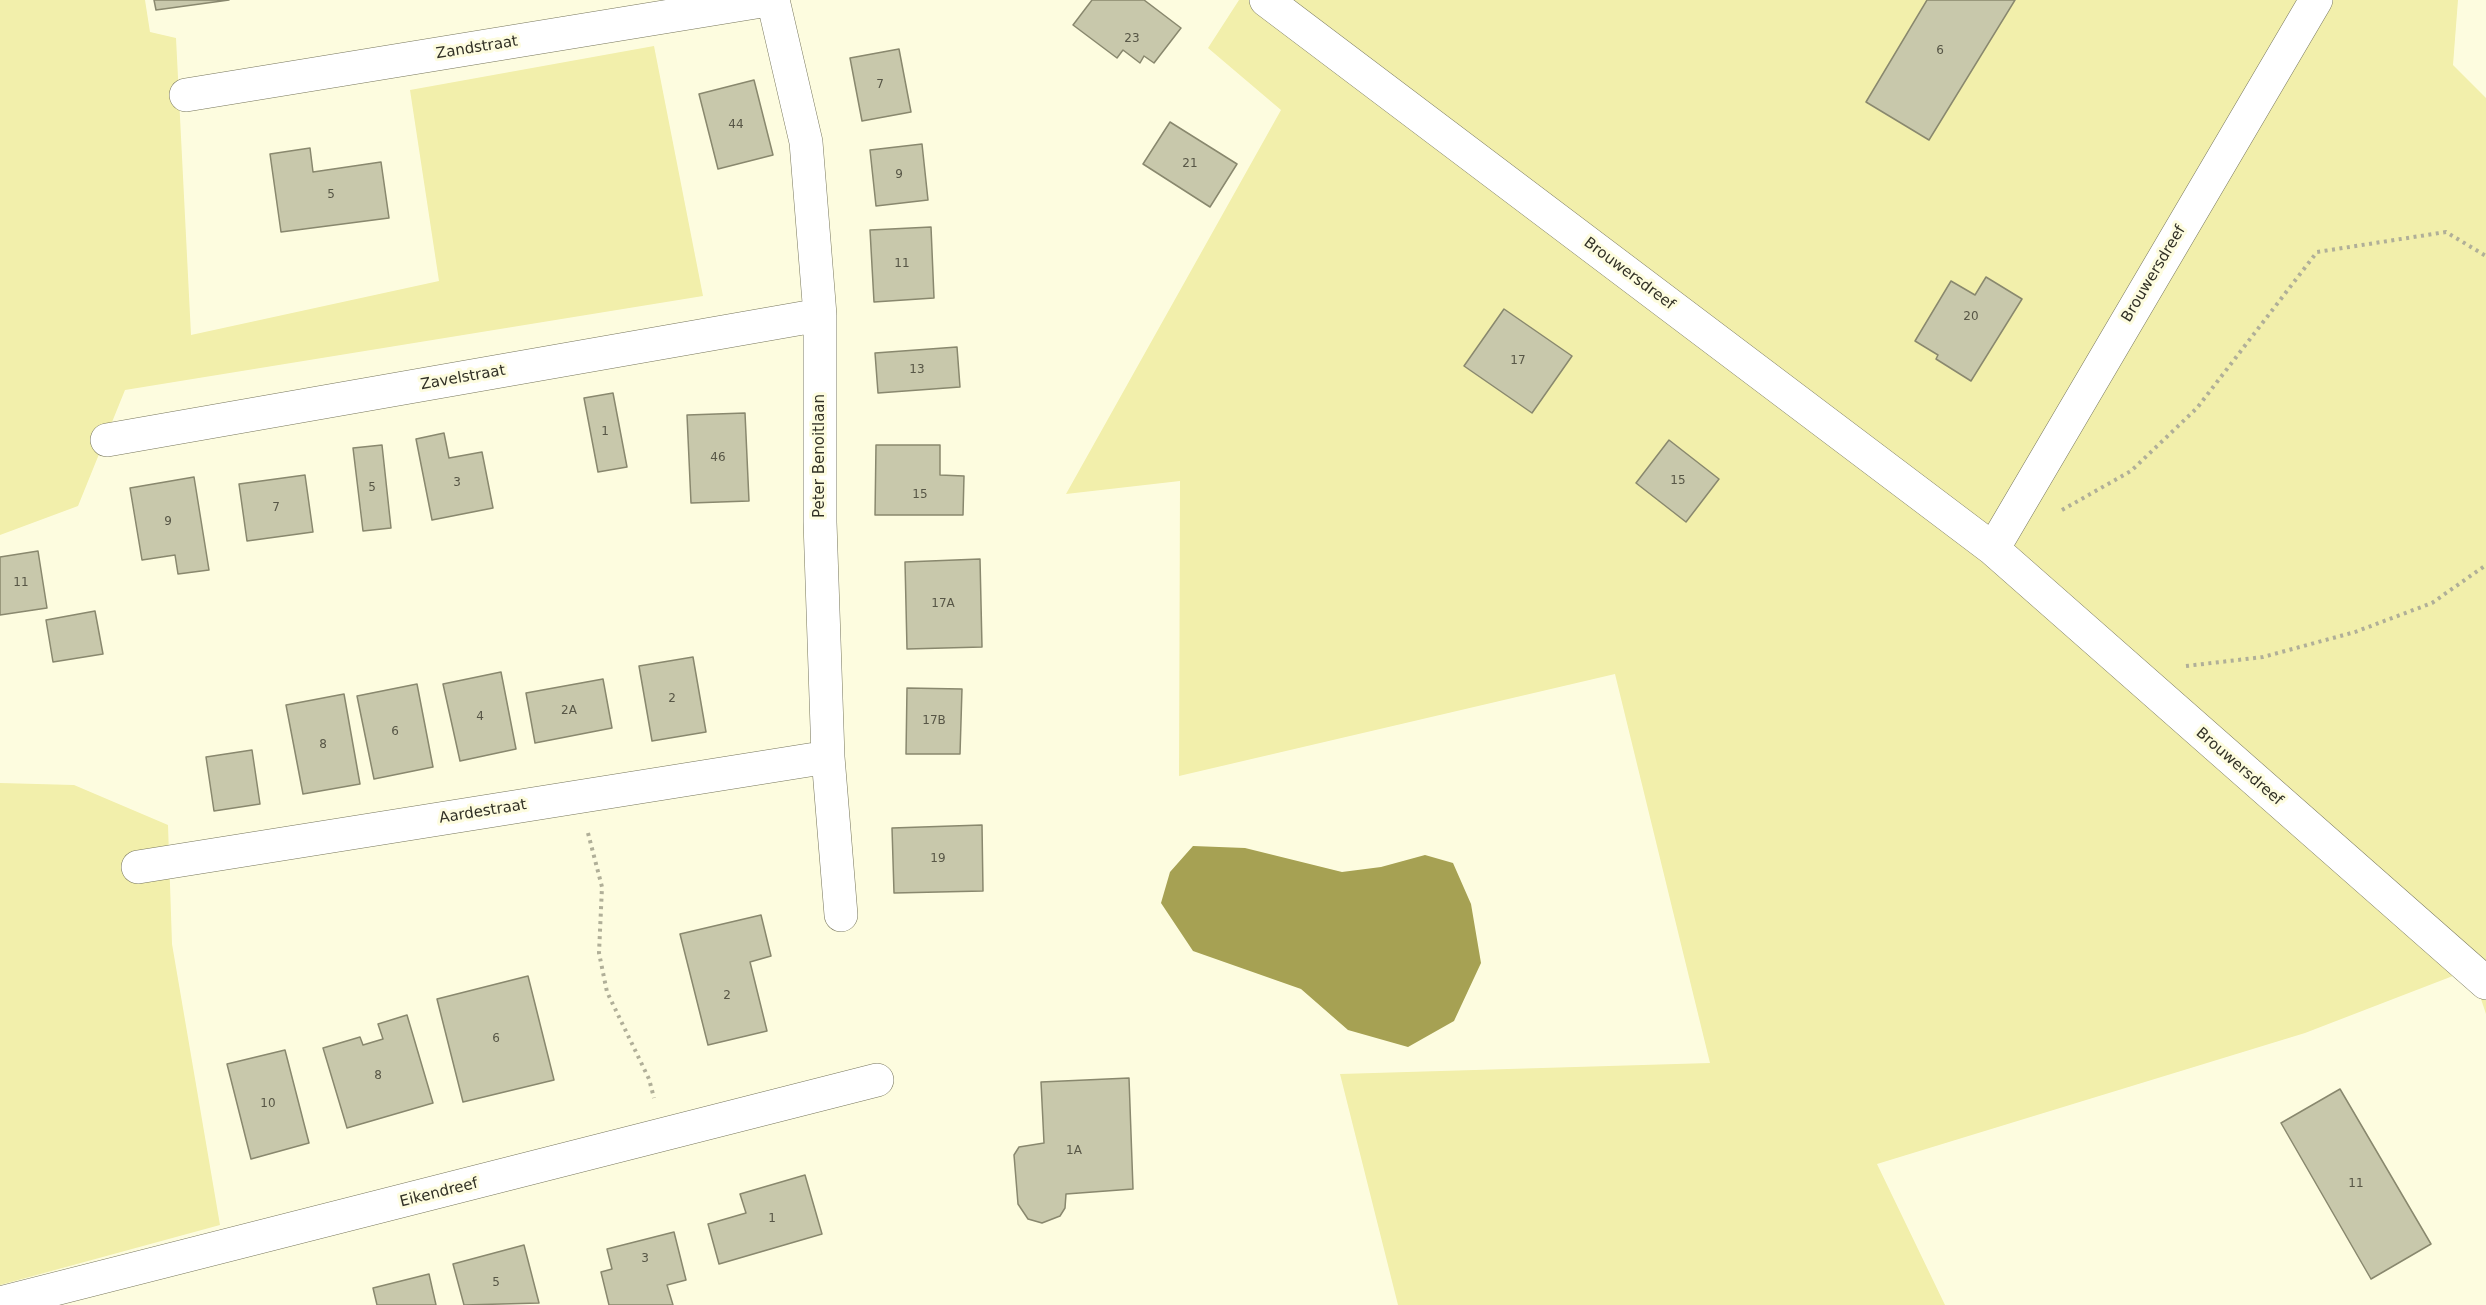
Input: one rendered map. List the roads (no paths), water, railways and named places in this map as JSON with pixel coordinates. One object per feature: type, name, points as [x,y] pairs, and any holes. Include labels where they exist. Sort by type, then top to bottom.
[{"type":"street","name":"Zandstraat","points":[[186,96],[768,0]]},
{"type":"street","name":"Peter Benoitlaan","points":[[773,0],[806,142],[820,315],[820,522],[828,757],[841,915]]},
{"type":"street","name":"Brouwersdreef","points":[[1266,0],[1993,549],[2486,983]]},
{"type":"street","name":"Brouwersdreef","points":[[1993,549],[2316,0]]},
{"type":"street","name":"Zavelstraat","points":[[107,440],[820,315]]},
{"type":"street","name":"Aardestraat","points":[[138,867],[828,757]]},
{"type":"street","name":"Eikendreef","points":[[0,1303],[665,1136],[877,1080]]}]
